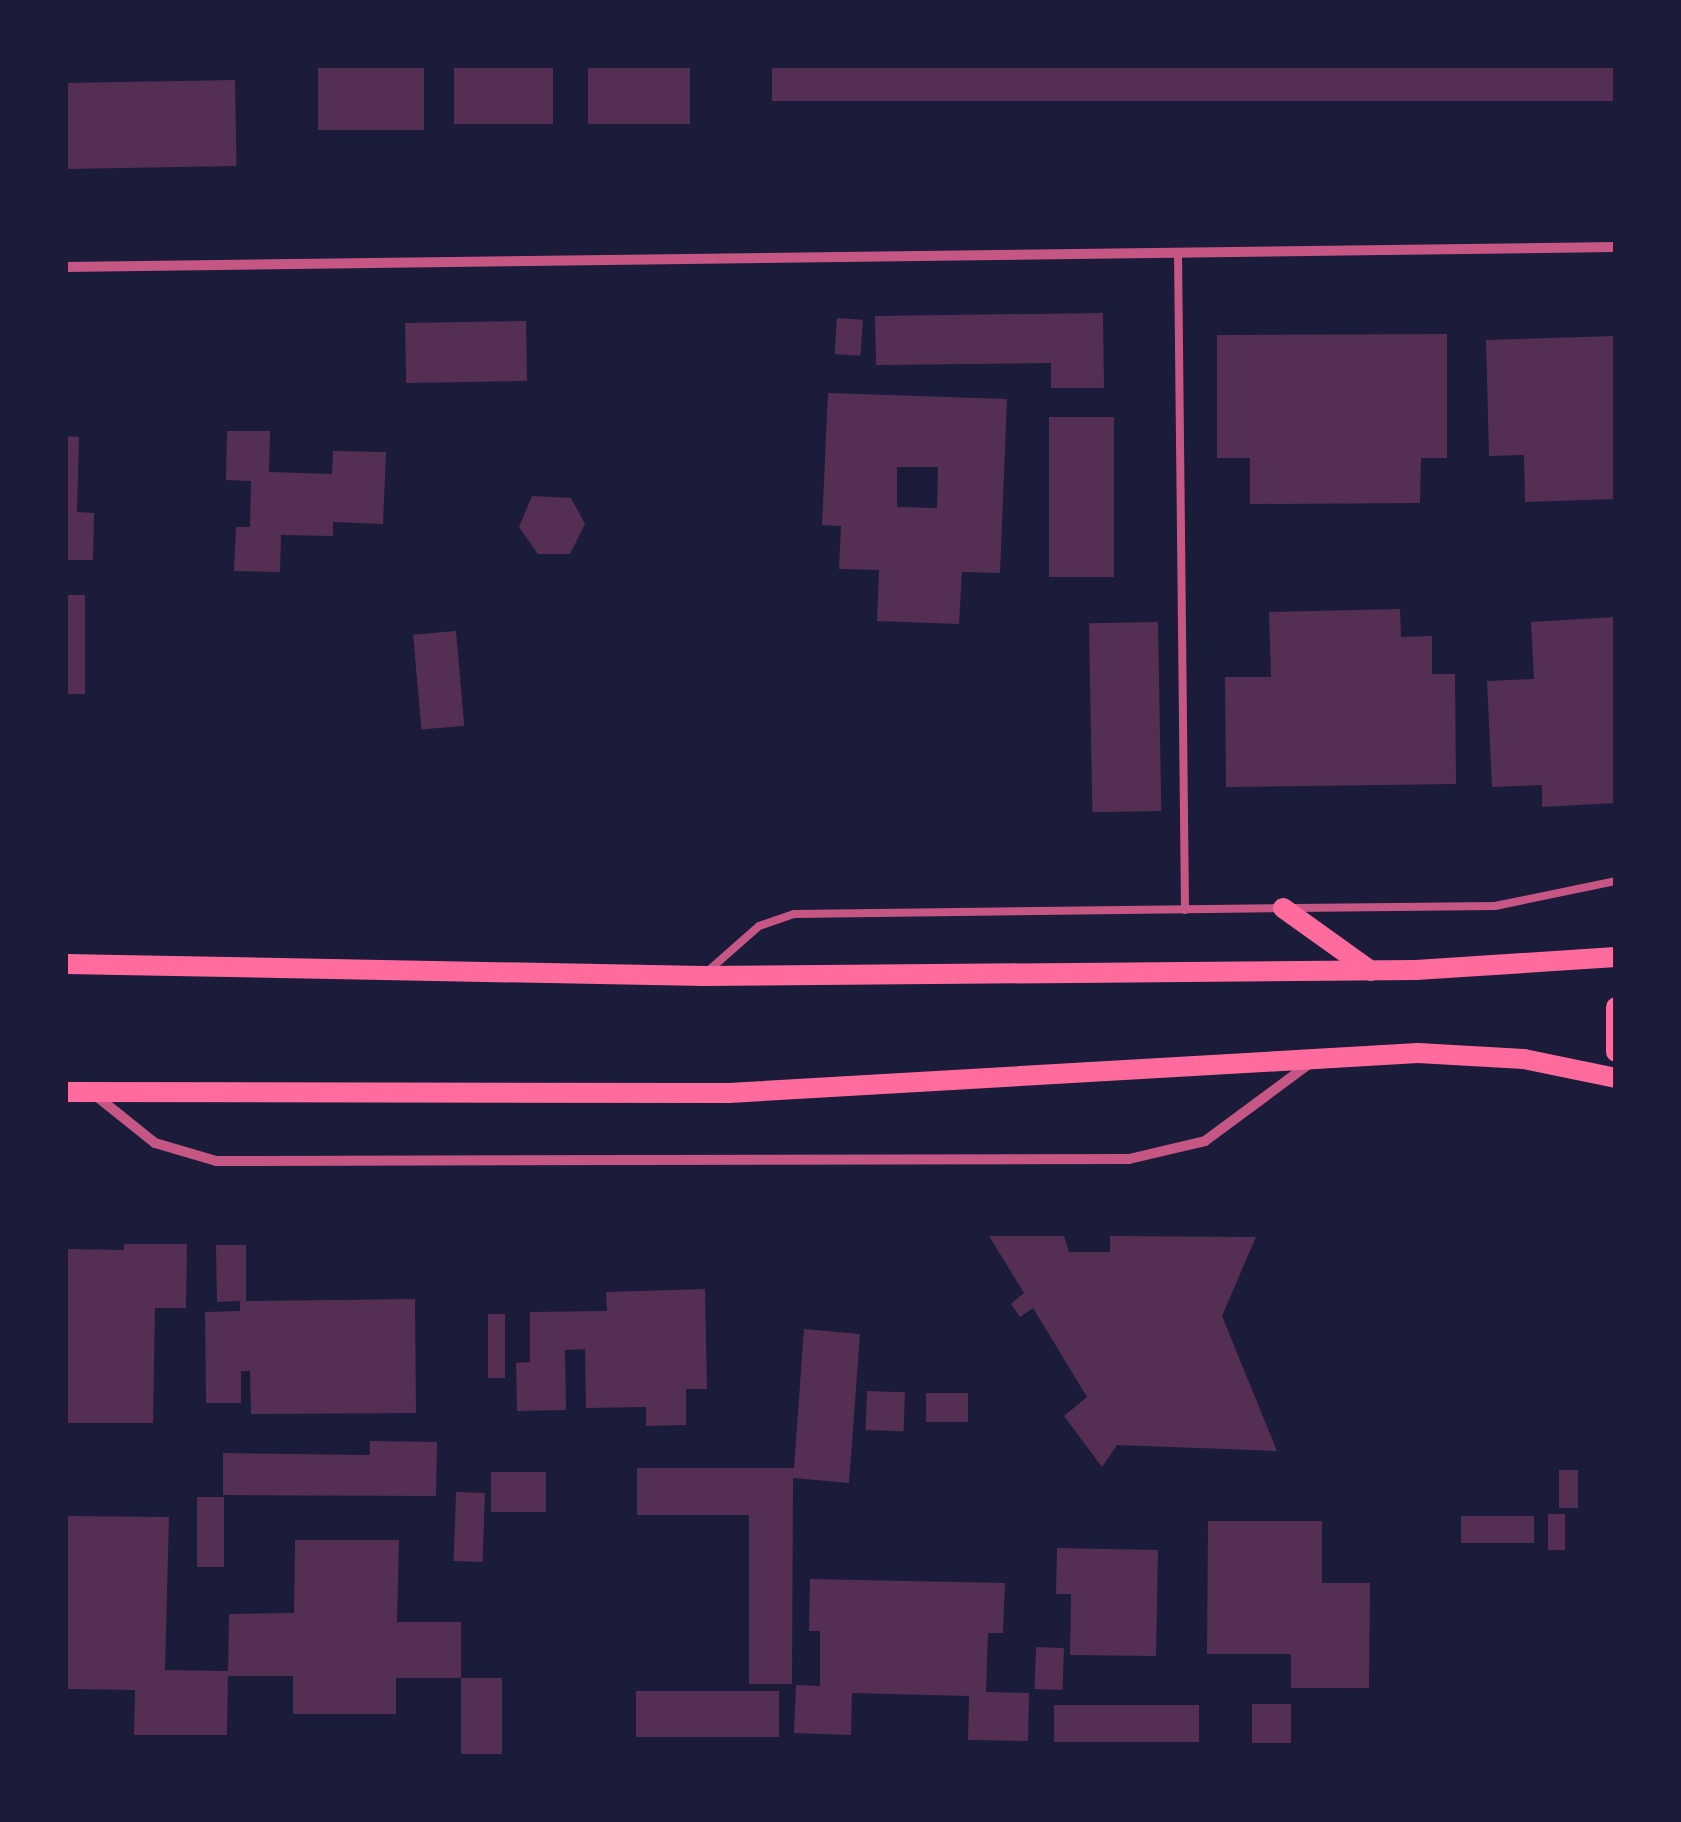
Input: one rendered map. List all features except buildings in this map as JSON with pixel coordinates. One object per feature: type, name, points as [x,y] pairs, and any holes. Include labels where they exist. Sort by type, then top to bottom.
[{"type":"main road","points":[[1283,908],[1370,971]]},
{"type":"main road","points":[[65,964],[704,976],[1370,971],[1616,956]]},
{"type":"main road","points":[[1616,1007],[1616,1052]]},
{"type":"main road","points":[[65,1092],[711,1094],[1318,1057],[1471,1054],[1616,1078]]},
{"type":"street","points":[[65,266],[1616,247]]},
{"type":"street","points":[[90,1092],[155,1143],[216,1161],[1129,1159],[1205,1141],[1318,1057]]},
{"type":"lane","points":[[1178,252],[1185,910]]},
{"type":"lane","points":[[704,976],[728,947],[794,914],[1495,906],[1616,881]]}]
